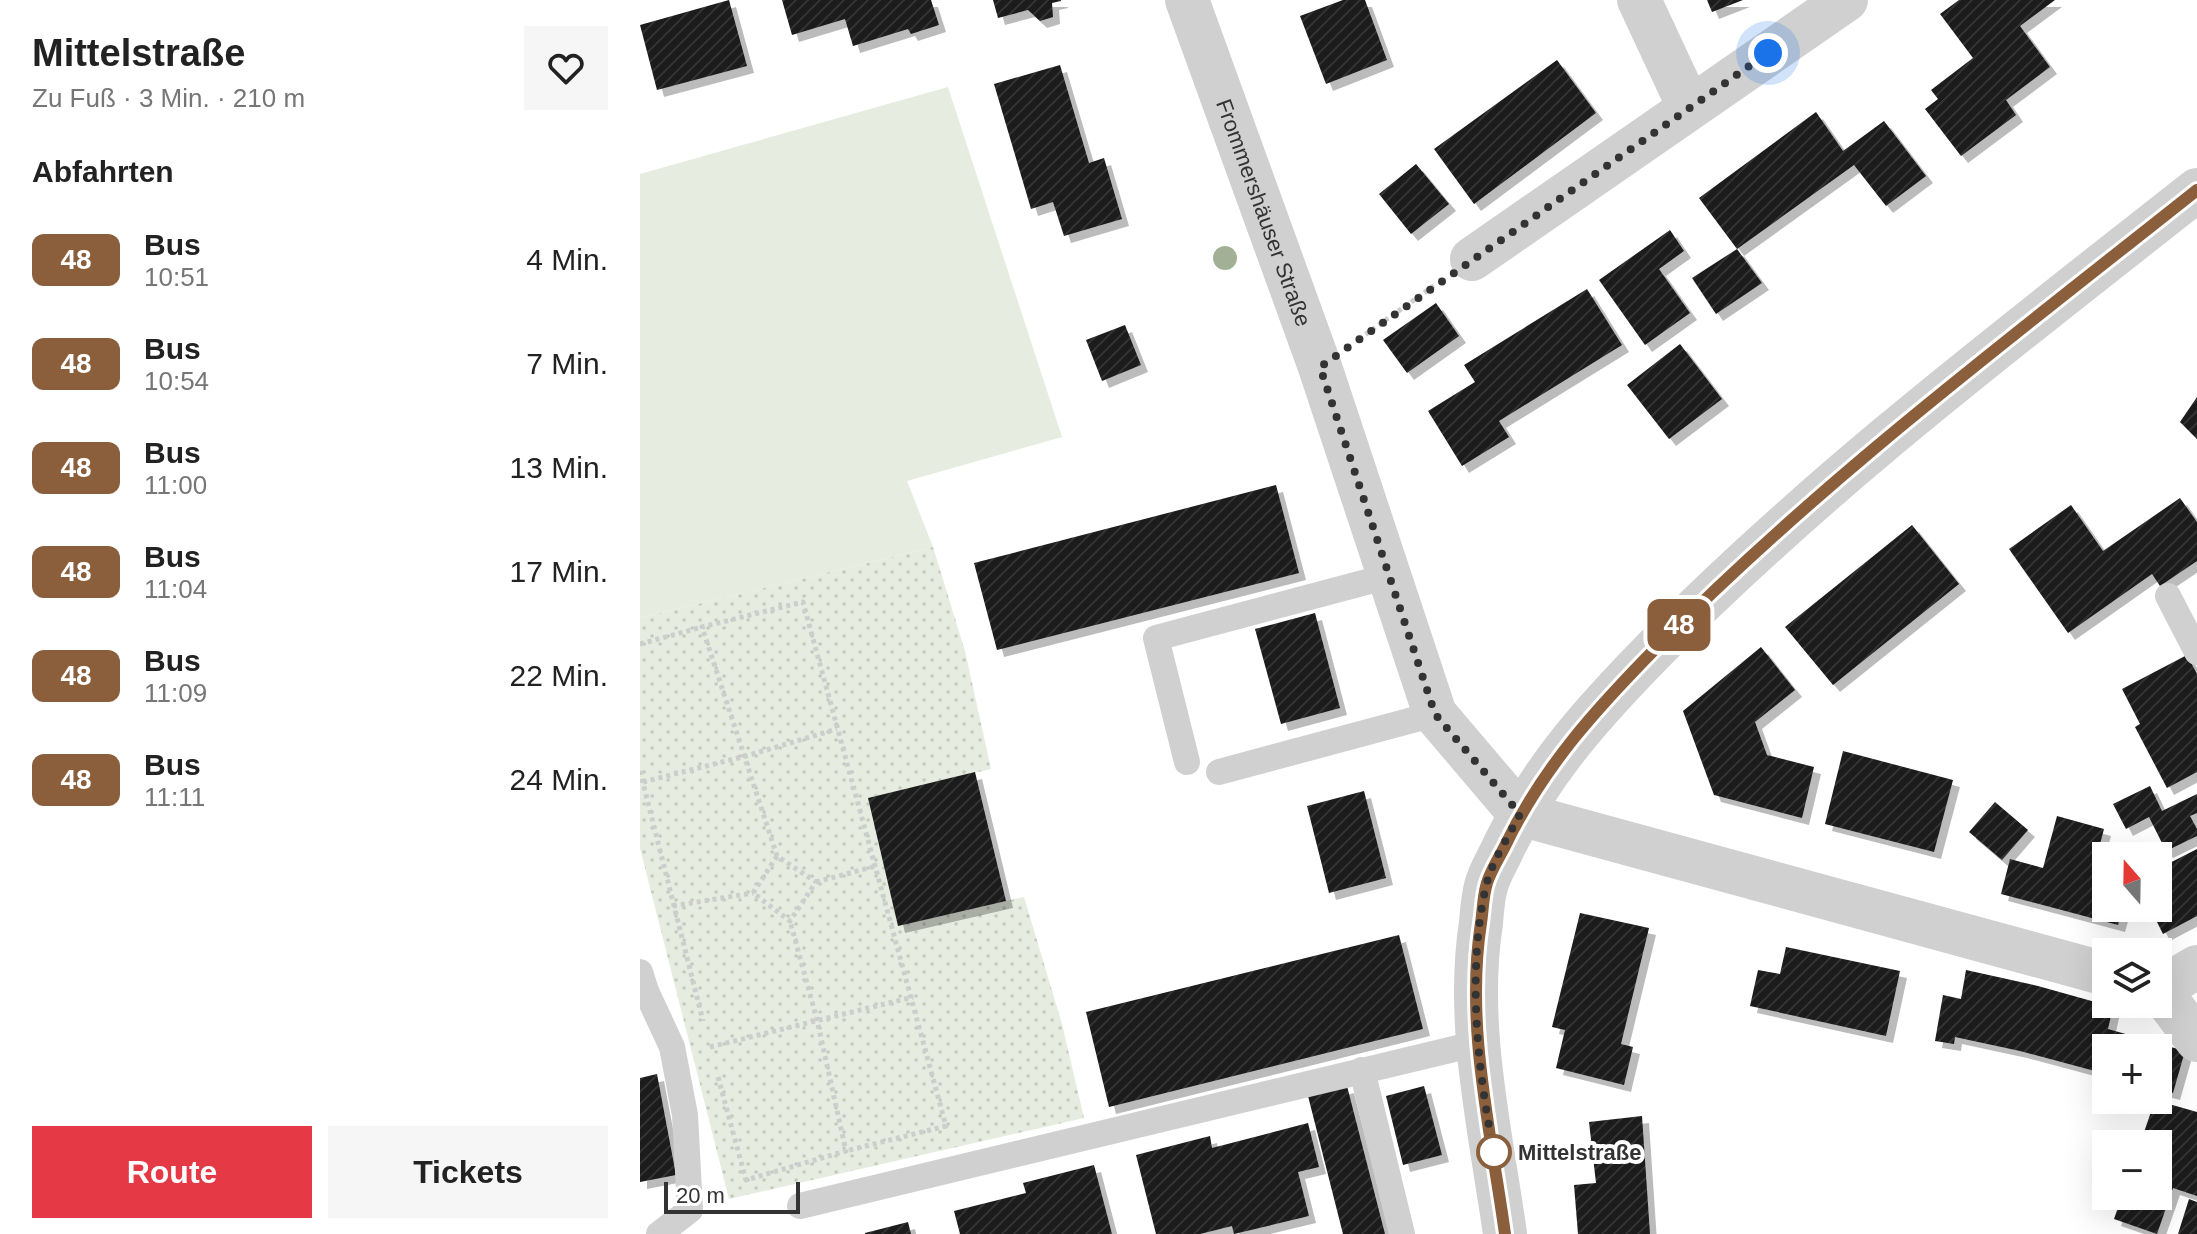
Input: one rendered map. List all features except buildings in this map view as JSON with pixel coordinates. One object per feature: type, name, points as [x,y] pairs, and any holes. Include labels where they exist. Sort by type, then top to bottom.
[{"type":"street","name":"Frommershäuser Straße","points":[[1187,0],[1320,367],[1435,714],[1520,814]]},
{"type":"street","points":[[1639,0],[1689,107]]},
{"type":"street","points":[[1472,259],[1846,0]]},
{"type":"street","points":[[1505,1234],[1479,1043],[1475,959],[1487,883],[1520,814],[1559,754],[1596,710],[1715,589],[1839,478],[2197,190]]},
{"type":"street","points":[[1520,814],[2092,970]]},
{"type":"street","points":[[2172,981],[2197,967]]},
{"type":"street","points":[[2172,1006],[2197,1040]]},
{"type":"lane","points":[[1187,762],[1156,638],[1389,576]]},
{"type":"lane","points":[[2168,596],[2197,652]]},
{"type":"lane","points":[[1219,772],[1435,714]]},
{"type":"lane","points":[[640,972],[672,1047],[685,1115],[690,1171],[690,1210],[659,1234]]},
{"type":"lane","points":[[800,1206],[1479,1043]]},
{"type":"lane","points":[[1362,1070],[1402,1234]]},
{"type":"path","points":[[1320,367],[1472,259]]},
{"type":"path","points":[[640,644],[803,602],[946,1126],[746,1180],[718,1077]]},
{"type":"path","points":[[702,627],[777,856],[816,882]]},
{"type":"path","points":[[643,782],[837,729]]},
{"type":"path","points":[[640,771],[714,1062]]},
{"type":"path","points":[[753,893],[777,856]]},
{"type":"path","points":[[790,921],[816,882],[876,866]]},
{"type":"path","points":[[673,906],[753,893],[790,921],[817,1020],[846,1151]]},
{"type":"path","points":[[710,1047],[913,997]]},
{"type":"shaded area","points":[[948,87],[1062,437],[907,481],[933,547],[640,618],[640,174]]},
{"type":"shaded area","points":[[933,547],[965,651],[991,769],[868,798],[898,925],[1024,897],[1062,1024],[1084,1118],[729,1199],[640,848],[640,618]]},
{"type":"bus line","name":"48","points":[[1505,1234],[1479,1043],[1475,959],[1487,883],[1520,814],[1559,754],[1606,700],[1715,589],[1839,478],[2017,331],[2197,190]]},
{"type":"place","name":"Mittelstraße","points":[[1494,1152]]},
{"type":"route","points":[[1494,1152],[1479,1043],[1475,959],[1487,883],[1520,814],[1435,714],[1320,367],[1768,53]]}]
